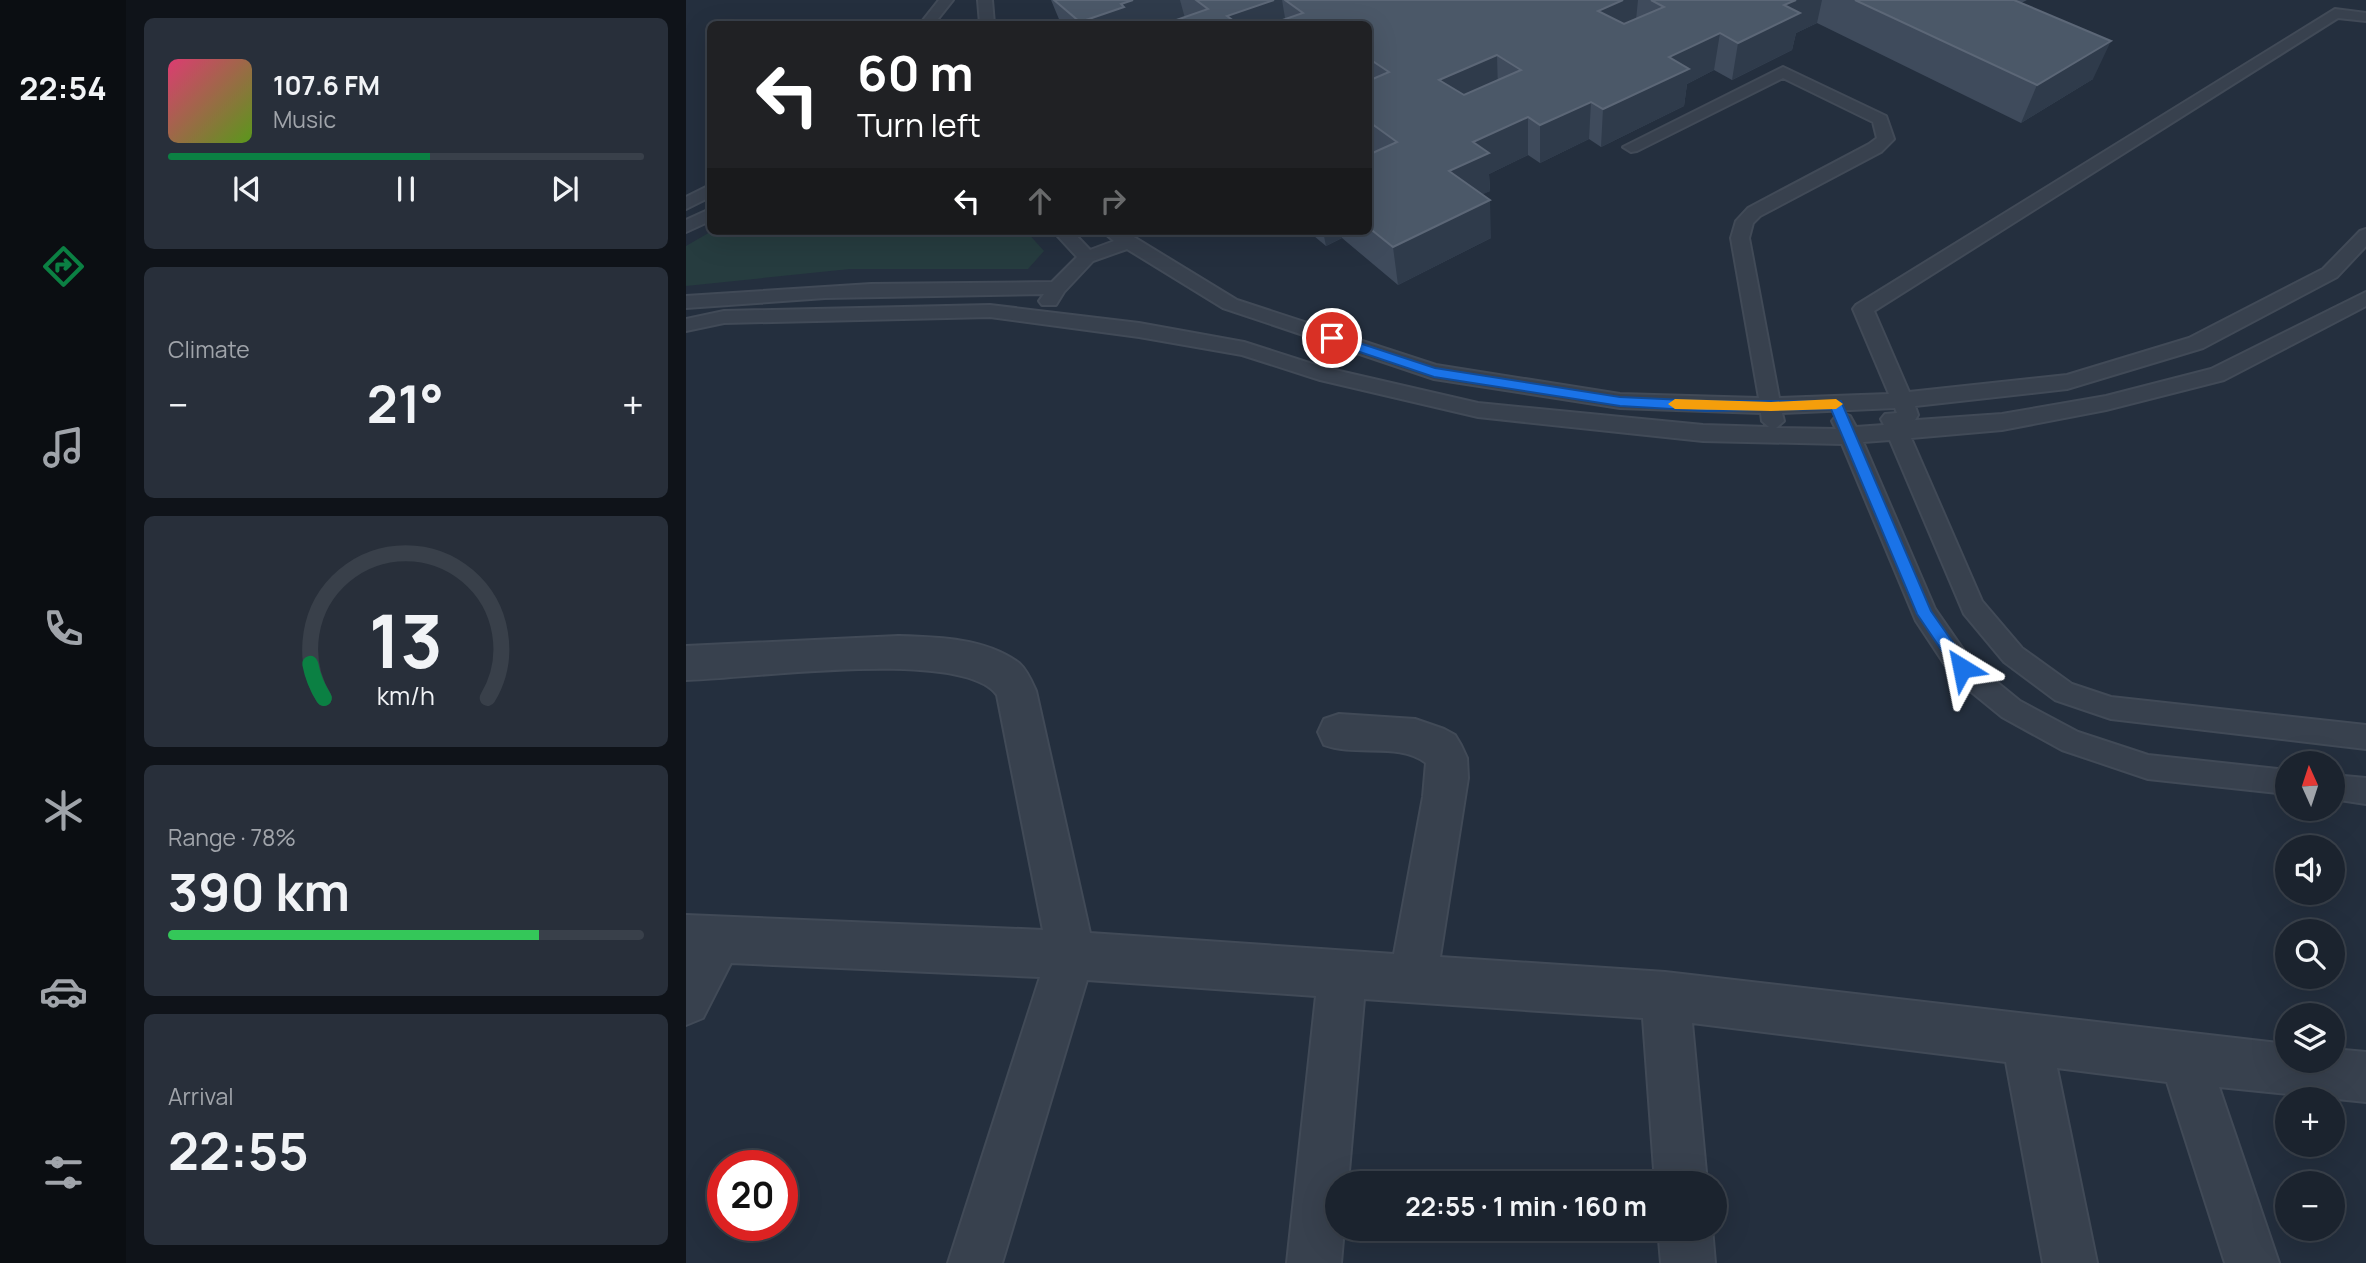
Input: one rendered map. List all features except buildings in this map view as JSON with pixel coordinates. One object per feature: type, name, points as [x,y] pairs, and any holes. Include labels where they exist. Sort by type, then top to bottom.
[{"type":"street","points":[[686,663],[827,655],[940,653],[962,656],[990,666],[1005,675],[1016,691],[1071,955],[975,1263]]},
{"type":"street","points":[[1339,732],[1415,737],[1435,744],[1446,757],[1444,797],[1413,978]]},
{"type":"street","points":[[686,1001],[703,938],[1071,955],[1665,996],[2185,1059],[2366,1077]]},
{"type":"street","points":[[1314,1263],[1342,973]]},
{"type":"street","points":[[1665,996],[1680,1171]]},
{"type":"street","points":[[2026,1040],[2070,1263]]},
{"type":"street","points":[[2185,1059],[2252,1263]]},
{"type":"street","points":[[1686,1241],[1688,1263]]},
{"type":"lane","points":[[929,21],[946,0]]},
{"type":"lane","points":[[985,0],[987,21]]},
{"type":"lane","points":[[2366,17],[2335,13],[1863,309],[1893,401],[1973,607],[2013,655],[2064,692],[2111,708],[2366,737]]},
{"type":"lane","points":[[1630,147],[1783,72],[1880,119],[1886,139],[1875,148],[1754,212],[1745,221],[1740,238],[1774,435]]},
{"type":"lane","points":[[686,204],[707,192]]},
{"type":"lane","points":[[686,227],[707,216]]},
{"type":"lane","points":[[1066,235],[1087,257]]},
{"type":"lane","points":[[1118,235],[1230,304],[1434,372],[1620,401],[1771,407],[1893,401],[2067,382],[2196,343],[2330,273],[2366,235]]},
{"type":"lane","points":[[1039,317],[1057,288],[1087,257],[1129,242]]},
{"type":"lane","points":[[686,302],[783,293],[940,288],[1057,288]]},
{"type":"lane","points":[[686,325],[724,317],[990,311],[1139,330],[1244,349],[1320,373],[1478,410],[1703,433],[1850,436],[2015,420],[2106,403],[2217,375],[2366,298]]},
{"type":"lane","points":[[1836,404],[1925,614],[1962,668],[2011,709],[2071,741],[2148,767],[2275,781]]},
{"type":"lane","points":[[2345,788],[2366,791]]},
{"type":"green space","points":[[707,234],[1030,235],[1044,251],[1028,269],[850,269],[686,286],[686,246]]},
{"type":"slow traffic","points":[[1675,404],[1771,407],[1836,404]]},
{"type":"route","points":[[1332,338],[1434,372],[1620,401],[1771,407],[1836,404],[1925,614],[1962,668]]}]
